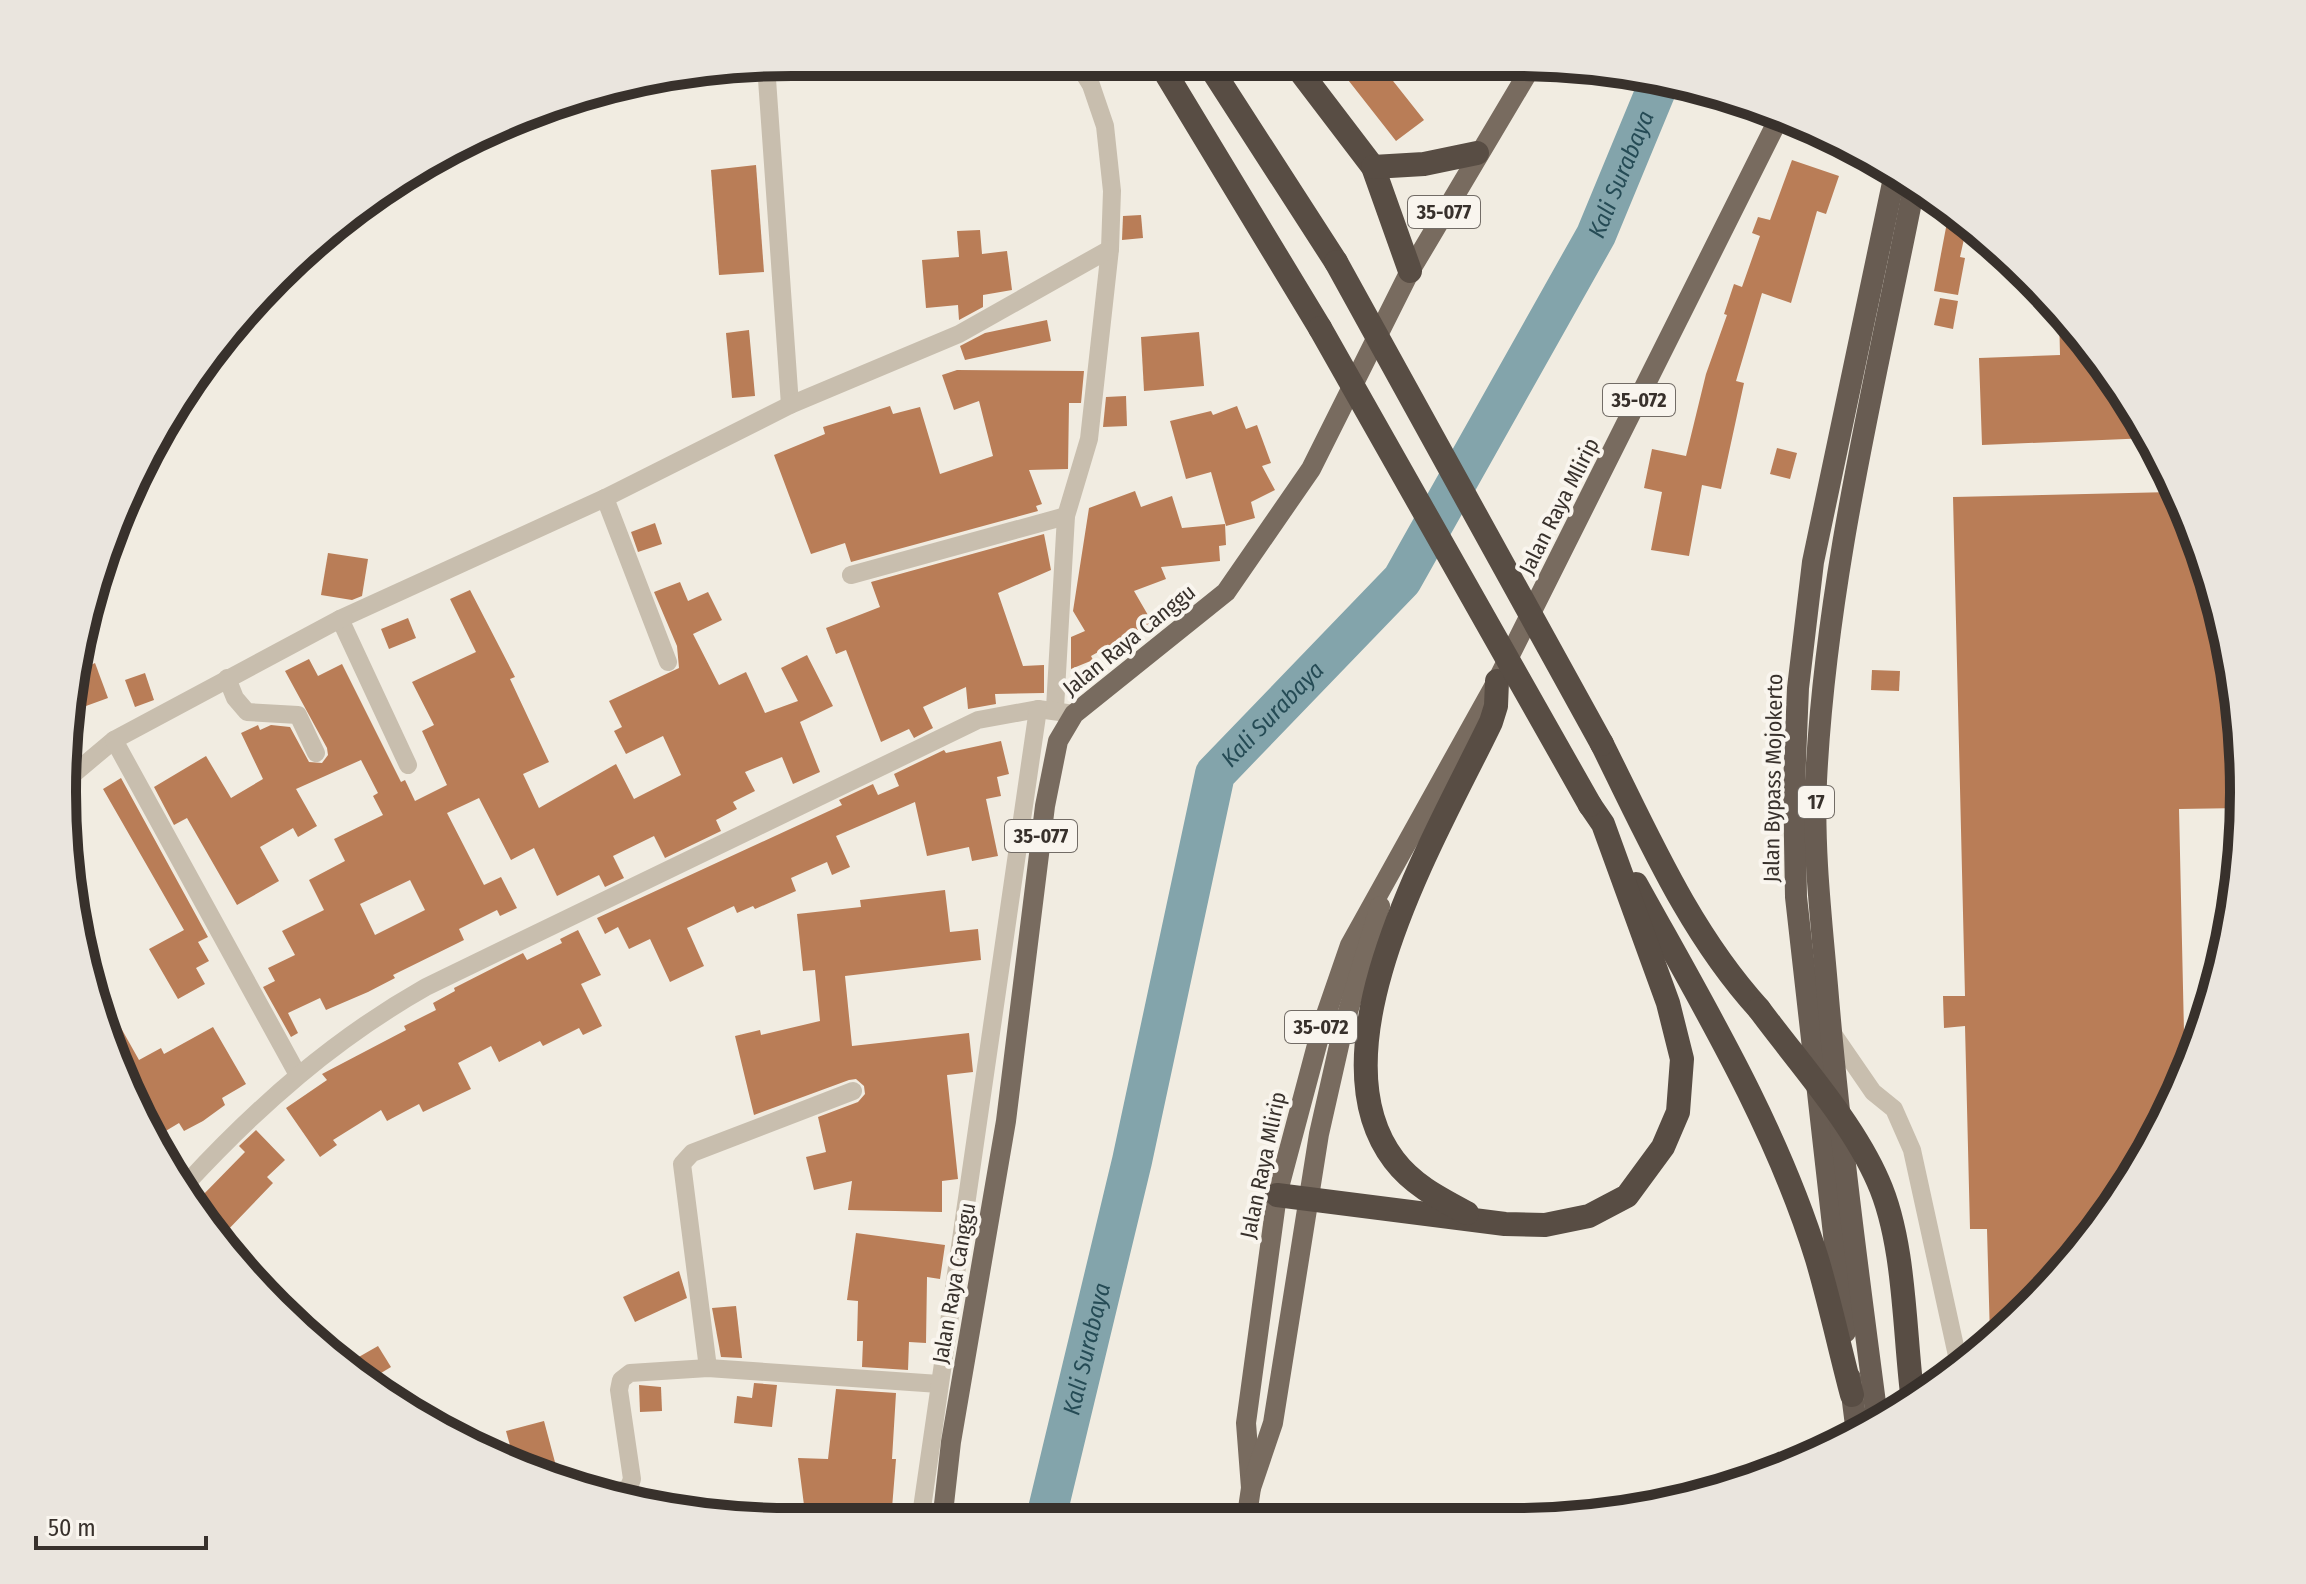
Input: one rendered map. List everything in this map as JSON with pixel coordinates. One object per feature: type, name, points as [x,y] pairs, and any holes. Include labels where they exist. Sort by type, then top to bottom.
[{"type":"highway","points":[[1167,76],[1320,328],[1729,1051],[1775,1149],[1816,1257],[1852,1395]]},
{"type":"highway","points":[[1216,76],[1336,262],[1602,744],[1702,935],[1727,974],[1759,1009],[1858,1145],[1878,1181],[1894,1241],[1911,1387]]},
{"type":"highway","points":[[1304,76],[1373,167],[1410,271]]},
{"type":"highway","points":[[1373,167],[1424,164],[1477,153]]},
{"type":"highway","name":"Jalan Bypass Mojokerto","points":[[1855,1421],[1796,897],[1794,785],[1798,688],[1813,562],[1893,185]]},
{"type":"highway","name":"Jalan Bypass Mojokerto","points":[[1876,1410],[1831,1031],[1815,847],[1816,781],[1832,608],[1845,519],[1912,197]]},
{"type":"highway","points":[[1477,1218],[1424,1190],[1393,1159],[1374,1120],[1366,1059],[1371,1009],[1386,952],[1409,892],[1491,722],[1496,706],[1497,681]]},
{"type":"highway","points":[[1277,1195],[1477,1218],[1505,1224],[1545,1225],[1589,1216],[1627,1196],[1663,1147],[1678,1112],[1682,1059],[1668,1003],[1596,814]]},
{"type":"main road","name":"Jalan Raya Canggu","points":[[944,1508],[951,1442],[1006,1121],[1045,806],[1058,741],[1056,710],[1226,592],[1311,469],[1410,271],[1477,153],[1525,76]]},
{"type":"main road","name":"Jalan Raya Mlirip","points":[[1251,1488],[1246,1423],[1277,1195],[1322,1026],[1350,945],[1497,681],[1775,126]]},
{"type":"main road","name":"Jalan Raya Mlirip","points":[[1248,1508],[1251,1488],[1273,1423],[1308,1200],[1343,1028],[1391,867]]},
{"type":"street","points":[[922,1508],[939,1384],[1056,710],[1066,516],[1089,439],[1110,249],[1112,191],[1105,126],[1086,76]]},
{"type":"street","points":[[767,77],[790,405]]},
{"type":"street","points":[[77,771],[114,740],[340,619],[605,498],[790,405],[959,334],[1110,249]]},
{"type":"street","points":[[605,498],[668,662]]},
{"type":"street","points":[[851,575],[1066,516]]},
{"type":"street","points":[[340,619],[408,765]]},
{"type":"street","points":[[227,678],[235,698],[247,712],[298,715],[316,753]]},
{"type":"street","points":[[190,1179],[233,1133],[298,1075],[346,1037],[426,987],[978,720],[1056,710]]},
{"type":"street","points":[[114,740],[298,1075]]},
{"type":"street","points":[[1831,1031],[1873,1092],[1894,1109],[1903,1124],[1912,1150],[1957,1354]]},
{"type":"street","points":[[708,1368],[682,1164],[692,1153],[853,1091]]},
{"type":"street","points":[[626,1488],[633,1471],[619,1390],[621,1380],[630,1373],[708,1368],[939,1384]]},
{"type":"building","points":[[1345,76],[1389,76],[1424,120],[1396,141]]},
{"type":"building","points":[[1792,160],[1839,176],[1826,214],[1817,211],[1791,303],[1762,293],[1736,381],[1744,383],[1721,489],[1702,485],[1689,556],[1651,550],[1662,492],[1644,488],[1652,449],[1686,456],[1706,374],[1727,315],[1724,314],[1734,284],[1742,287],[1760,236],[1752,233],[1758,217],[1770,220]]},
{"type":"building","points":[[756,165],[764,272],[719,275],[711,170]]},
{"type":"building","points":[[1141,215],[1143,238],[1122,240],[1123,216]]},
{"type":"building","points":[[1947,222],[1965,236],[1960,257],[1965,258],[1958,295],[1934,291]]},
{"type":"building","points":[[980,230],[982,254],[1007,251],[1012,290],[983,295],[983,307],[959,320],[958,305],[926,308],[922,260],[959,257],[957,231]]},
{"type":"building","points":[[1940,298],[1958,301],[1953,329],[1934,325]]},
{"type":"building","points":[[1047,320],[1051,341],[965,360],[960,346],[985,333]]},
{"type":"building","points":[[2059,329],[2109,394],[2136,439],[1982,445],[1979,358],[2060,355]]},
{"type":"building","points":[[749,330],[755,396],[732,398],[726,333]]},
{"type":"building","points":[[1199,332],[1204,386],[1144,391],[1141,337]]},
{"type":"building","points":[[957,370],[1084,371],[1081,403],[1069,403],[1068,469],[1029,470],[1042,504],[1036,506],[1038,511],[851,562],[845,543],[811,554],[774,455],[825,434],[823,427],[890,406],[893,414],[920,407],[940,474],[993,456],[979,401],[954,410],[942,375]]},
{"type":"building","points":[[1126,396],[1127,426],[1103,427],[1106,397]]},
{"type":"building","points":[[1237,406],[1246,429],[1257,425],[1271,463],[1262,466],[1275,490],[1251,502],[1255,518],[1226,526],[1211,472],[1186,479],[1170,421],[1211,411],[1213,415]]},
{"type":"building","points":[[1777,448],[1797,453],[1790,479],[1770,474]]},
{"type":"building","points":[[1135,491],[1141,507],[1172,496],[1182,528],[1225,524],[1226,545],[1219,546],[1220,561],[1161,567],[1166,579],[1134,591],[1152,622],[1091,656],[1093,660],[1071,669],[1071,637],[1085,631],[1073,611],[1089,508]]},
{"type":"building","points":[[2164,492],[2192,562],[2206,607],[2224,699],[2228,745],[2229,808],[2179,809],[2184,1042],[2175,1066],[2134,1150],[2082,1228],[2052,1264],[1990,1327],[1987,1229],[1970,1229],[1965,1026],[1944,1028],[1943,996],[1965,996],[1953,497]]},
{"type":"building","points":[[655,523],[662,544],[638,552],[631,532]]},
{"type":"building","points":[[1044,534],[1051,570],[998,593],[1023,666],[1044,665],[1044,693],[995,694],[996,704],[968,709],[966,687],[923,707],[933,728],[914,738],[909,729],[881,742],[846,650],[836,654],[826,628],[880,607],[871,582]]},
{"type":"building","points":[[328,553],[368,559],[362,596],[352,600],[321,595]]},
{"type":"building","points":[[680,582],[688,601],[708,592],[722,620],[693,634],[719,685],[746,672],[765,713],[798,701],[781,668],[807,655],[833,706],[800,722],[820,772],[793,784],[782,757],[745,772],[755,791],[733,802],[737,809],[716,820],[721,831],[665,858],[654,836],[613,856],[624,878],[605,887],[599,875],[557,896],[534,848],[511,860],[479,798],[447,813],[484,885],[501,877],[517,908],[500,916],[497,910],[459,929],[464,940],[393,975],[395,978],[368,992],[326,1010],[320,998],[288,1013],[298,1033],[291,1037],[263,987],[275,981],[268,968],[295,955],[282,931],[324,910],[309,880],[345,861],[334,839],[383,815],[373,796],[378,793],[361,760],[296,789],[317,826],[298,837],[293,828],[260,847],[279,881],[237,905],[187,818],[174,825],[154,787],[206,756],[231,798],[263,779],[241,733],[258,725],[260,730],[271,725],[290,727],[309,762],[322,763],[328,755],[327,748],[285,671],[309,659],[318,676],[342,664],[401,782],[405,780],[415,801],[447,785],[422,731],[434,725],[412,682],[476,652],[450,599],[470,590],[515,677],[510,679],[549,762],[523,774],[539,808],[616,764],[634,799],[681,775],[663,736],[626,754],[614,731],[622,727],[609,701],[679,668],[677,646],[654,592]],"holes":[[[410,880],[425,910],[375,935],[360,904]]]},
{"type":"building","points":[[408,618],[416,638],[389,649],[381,629]]},
{"type":"building","points":[[95,663],[108,698],[86,706],[83,696],[87,667]]},
{"type":"building","points":[[1872,670],[1900,671],[1899,691],[1871,690]]},
{"type":"building","points":[[145,673],[154,700],[135,707],[125,680]]},
{"type":"building","points":[[1001,741],[1009,774],[997,777],[1001,796],[986,799],[998,856],[972,861],[969,847],[927,856],[915,802],[836,836],[850,867],[832,875],[827,862],[791,878],[796,891],[755,909],[753,906],[737,913],[734,906],[687,928],[704,966],[670,982],[650,939],[629,949],[618,927],[605,934],[597,918],[842,805],[839,800],[873,784],[878,795],[899,786],[894,774],[944,750],[946,753]]},
{"type":"building","points":[[121,778],[208,937],[198,942],[209,961],[196,968],[205,984],[178,999],[149,949],[184,930],[103,789]]},
{"type":"building","points":[[945,890],[950,932],[978,929],[981,960],[845,976],[852,1046],[969,1033],[973,1072],[947,1075],[958,1179],[942,1181],[942,1212],[848,1210],[852,1181],[814,1190],[806,1157],[826,1152],[818,1117],[858,1102],[865,1094],[864,1086],[856,1079],[849,1080],[754,1115],[735,1036],[760,1030],[761,1035],[820,1021],[815,970],[803,971],[797,914],[861,907],[860,900]]},
{"type":"building","points":[[578,930],[601,975],[581,984],[602,1026],[583,1035],[579,1028],[543,1046],[540,1041],[499,1062],[491,1046],[458,1063],[471,1089],[423,1112],[419,1104],[387,1121],[381,1110],[333,1140],[337,1145],[320,1157],[286,1108],[327,1080],[322,1074],[406,1030],[404,1026],[436,1010],[433,1003],[455,991],[454,988],[523,953],[527,960],[562,943],[560,939]]},
{"type":"building","points":[[111,1012],[139,1060],[161,1048],[164,1054],[213,1027],[246,1084],[222,1098],[225,1105],[203,1121],[184,1131],[179,1123],[163,1133],[131,1066]]},
{"type":"building","points":[[256,1130],[285,1160],[267,1177],[273,1183],[227,1231],[202,1196],[245,1152],[239,1146]]},
{"type":"building","points":[[856,1233],[945,1245],[940,1279],[927,1277],[926,1343],[909,1342],[908,1370],[862,1367],[863,1341],[857,1341],[858,1301],[847,1300]]},
{"type":"building","points":[[679,1271],[687,1298],[635,1322],[623,1297]]},
{"type":"building","points":[[736,1306],[742,1358],[721,1357],[712,1308]]},
{"type":"building","points":[[378,1346],[391,1367],[377,1375],[355,1359]]},
{"type":"building","points":[[754,1383],[777,1385],[772,1427],[734,1423],[737,1396],[752,1398]]},
{"type":"building","points":[[639,1385],[661,1387],[662,1411],[640,1412]]},
{"type":"building","points":[[836,1389],[896,1393],[892,1508],[804,1508],[798,1458],[828,1459]]},
{"type":"building","points":[[544,1421],[556,1468],[511,1450],[506,1431]]},
{"type":"waterway","name":"Kali Surabaya","points":[[1048,1508],[1132,1161],[1215,774],[1402,580],[1596,235],[1656,90]]}]
